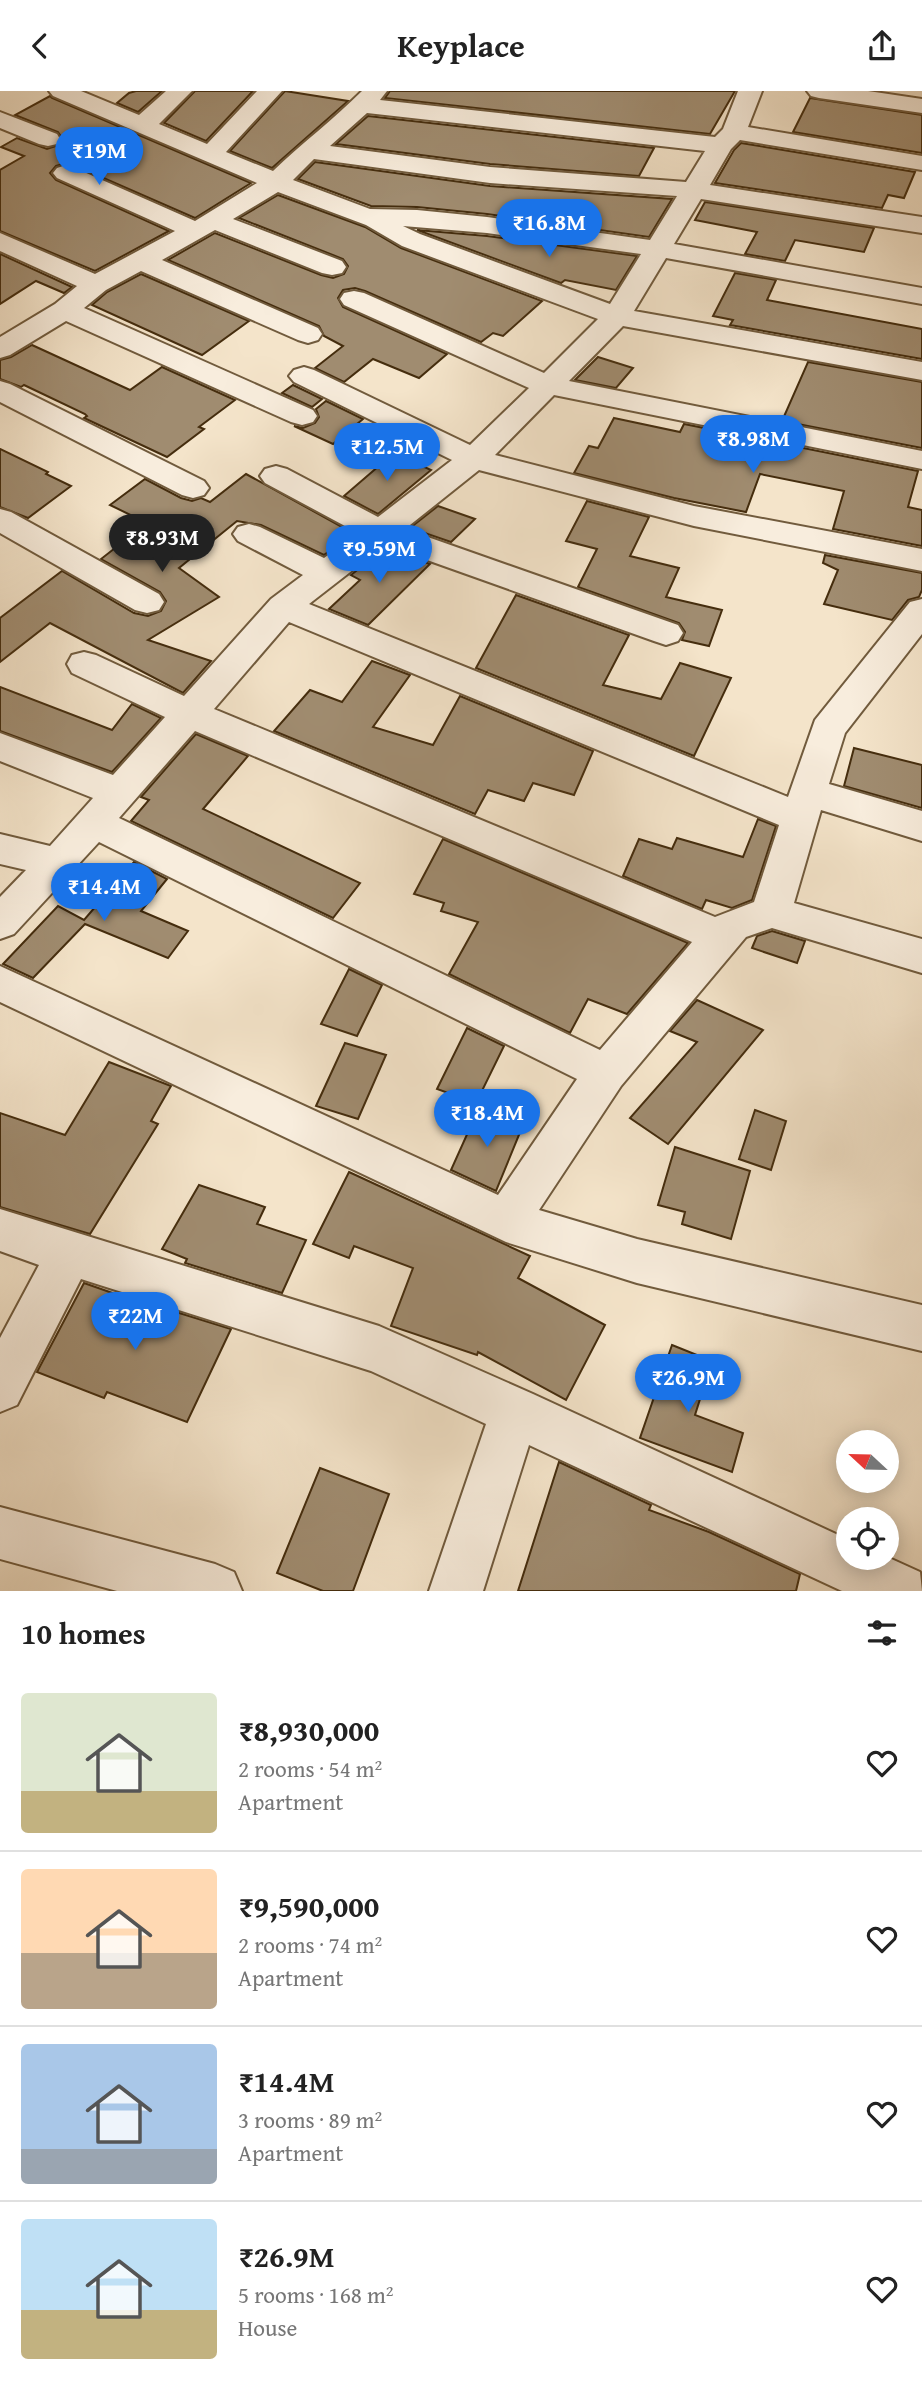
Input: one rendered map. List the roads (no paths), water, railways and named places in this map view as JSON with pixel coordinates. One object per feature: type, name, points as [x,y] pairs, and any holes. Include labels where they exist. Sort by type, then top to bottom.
[{"type":"street","points":[[142,126],[180,91]]},
{"type":"street","points":[[212,153],[270,91]]},
{"type":"street","points":[[0,923],[94,823],[283,607],[474,459],[617,316],[727,138],[750,91]]},
{"type":"street","points":[[819,91],[922,106]]},
{"type":"street","points":[[67,92],[276,182],[367,217],[411,240],[549,261],[660,249],[922,296]]},
{"type":"street","points":[[2,346],[65,310],[96,284],[142,261],[276,182],[308,151],[337,130],[369,98],[922,163]]},
{"type":"street","points":[[0,119],[48,139]]},
{"type":"street","points":[[308,151],[490,175],[694,190],[922,225]]},
{"type":"street","points":[[66,173],[204,225],[331,267]]},
{"type":"street","points":[[367,217],[428,219],[549,261],[617,316],[922,371]]},
{"type":"street","points":[[0,241],[96,284]]},
{"type":"street","points":[[142,261],[308,334]]},
{"type":"street","points":[[354,299],[547,385],[922,460]]},
{"type":"street","points":[[65,310],[302,416]]},
{"type":"street","points":[[304,376],[474,459],[694,516],[922,560]]},
{"type":"street","points":[[0,390],[193,488]]},
{"type":"street","points":[[276,476],[379,531],[666,633]]},
{"type":"street","points":[[0,519],[147,602]]},
{"type":"street","points":[[249,534],[326,573]]},
{"type":"street","points":[[283,607],[804,805],[922,826]]},
{"type":"street","points":[[771,912],[828,729],[922,610]]},
{"type":"street","points":[[84,664],[188,713],[721,937]]},
{"type":"street","points":[[0,746],[120,793]]},
{"type":"street","points":[[94,823],[606,1073]]},
{"type":"street","points":[[0,849],[58,863]]},
{"type":"street","points":[[506,1221],[606,1073],[732,926],[771,912],[922,956]]},
{"type":"street","points":[[0,983],[506,1221],[637,1261],[922,1328]]},
{"type":"street","points":[[0,1230],[379,1350],[901,1591]]},
{"type":"street","points":[[0,1388],[69,1254]]},
{"type":"street","points":[[456,1591],[516,1411]]},
{"type":"street","points":[[0,1533],[215,1591]]}]
